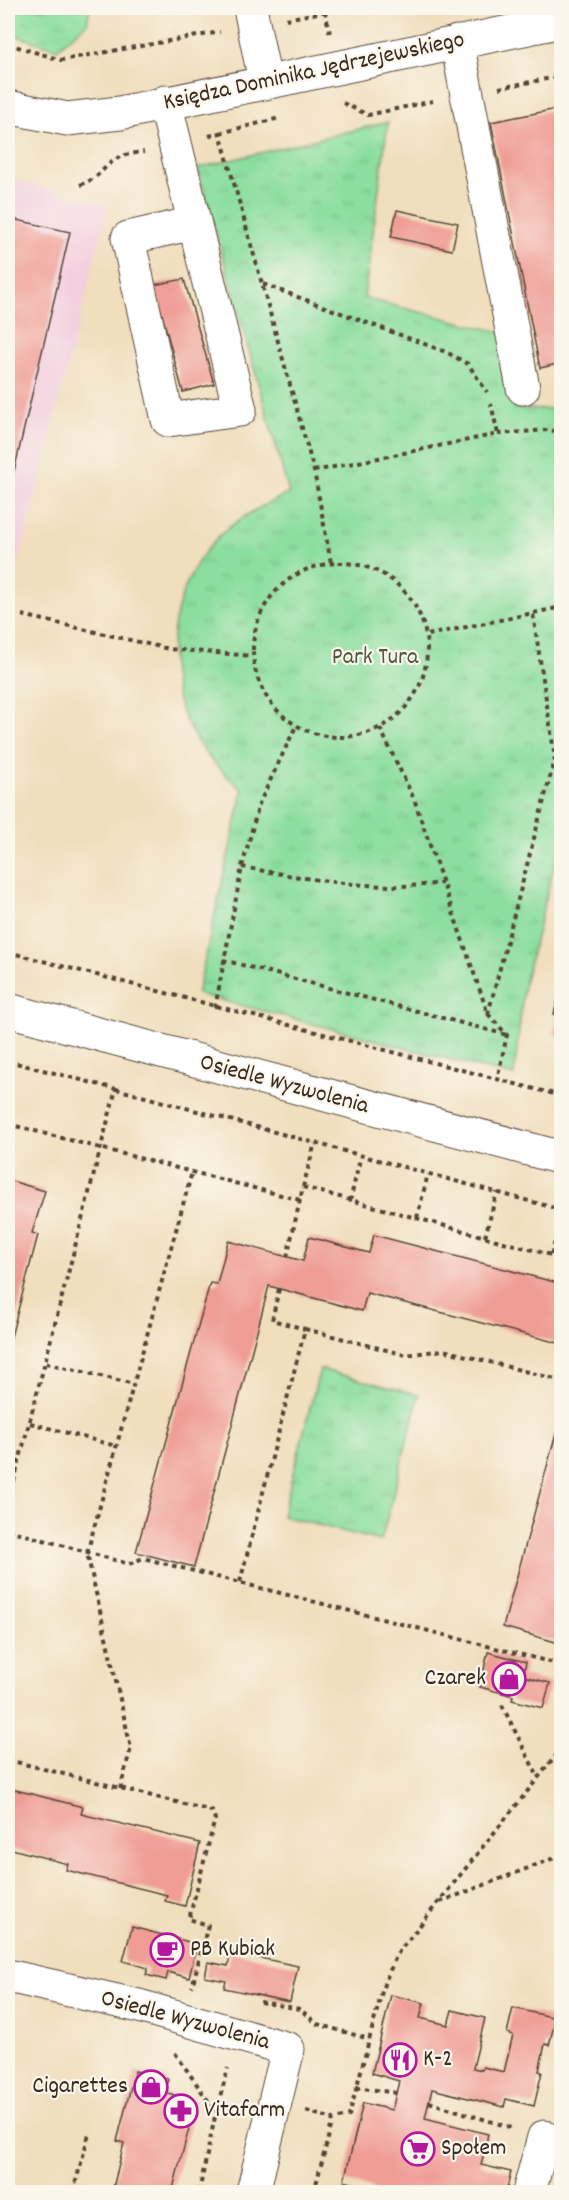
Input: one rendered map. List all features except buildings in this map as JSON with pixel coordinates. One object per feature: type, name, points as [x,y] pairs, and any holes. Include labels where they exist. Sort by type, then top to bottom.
[{"type":"street","points":[[252,17],[265,81]]},
{"type":"street","name":"Księdza Dominika Jędrzejewskiego","points":[[8,107],[67,119],[120,113],[561,21]]},
{"type":"street","points":[[457,42],[523,388]]},
{"type":"street","points":[[165,102],[240,410],[168,420],[118,230],[194,223]]},
{"type":"street","name":"Osiedle Wyzwolenia","points":[[8,1010],[561,1158]]},
{"type":"street","name":"Osiedle Wyzwolenia","points":[[8,1976],[139,2006],[288,2049],[253,2193]]},
{"type":"street","points":[[529,2193],[544,2137]]},
{"type":"path","points":[[8,44],[61,60],[252,17],[344,8]]},
{"type":"path","points":[[333,104],[342,102],[368,115],[561,76]]},
{"type":"path","points":[[220,133],[289,116]]},
{"type":"path","points":[[262,284],[446,352],[468,364],[489,395],[498,434]]},
{"type":"path","points":[[314,471],[498,434],[547,430],[561,432]]},
{"type":"path","points":[[331,563],[359,565],[384,575],[406,592],[420,612],[428,635],[428,656],[417,692],[401,712],[380,728],[352,736],[323,736],[296,726],[274,707],[259,684],[252,656],[255,629],[265,604],[282,584],[305,569],[331,563]]},
{"type":"path","points":[[428,635],[561,607]]},
{"type":"path","points":[[488,1014],[555,758],[533,614]]},
{"type":"path","points":[[22,615],[169,649],[252,656]]},
{"type":"path","points":[[215,1008],[242,867],[259,804],[296,726]]},
{"type":"path","points":[[380,728],[414,799],[488,1014],[507,1035]]},
{"type":"path","points":[[242,867],[334,883],[408,888],[442,883]]},
{"type":"path","points":[[8,952],[215,1008],[561,1096]]},
{"type":"path","points":[[223,960],[507,1035]]},
{"type":"path","points":[[497,1080],[507,1035]]},
{"type":"path","points":[[8,1061],[561,1210]]},
{"type":"path","points":[[8,1504],[116,1089]]},
{"type":"path","points":[[8,1124],[300,1200]]},
{"type":"path","points":[[287,1257],[315,1143]]},
{"type":"path","points":[[350,1201],[361,1155]]},
{"type":"path","points":[[120,1789],[131,1748],[87,1553],[192,1172]]},
{"type":"path","points":[[417,1218],[428,1174]]},
{"type":"path","points":[[303,1187],[561,1258]]},
{"type":"path","points":[[485,1237],[497,1192]]},
{"type":"path","points":[[551,1255],[561,1219]]},
{"type":"path","points":[[279,1289],[272,1320],[406,1355],[443,1350],[559,1380],[561,1372]]},
{"type":"path","points":[[240,1582],[305,1329]]},
{"type":"path","points":[[46,1363],[134,1384]]},
{"type":"path","points":[[30,1423],[117,1446]]},
{"type":"path","points":[[8,1530],[129,1564],[143,1558],[561,1665]]},
{"type":"path","points":[[502,1705],[538,1777]]},
{"type":"path","points":[[314,2193],[333,2119],[349,2116],[384,1984],[398,1954],[561,1748]]},
{"type":"path","points":[[8,1760],[212,1811],[215,1819],[189,1919],[208,1924],[191,1990]]},
{"type":"path","points":[[440,1902],[561,1855]]},
{"type":"path","points":[[184,2052],[172,2049],[216,2112]]},
{"type":"path","points":[[199,2193],[216,2112],[230,2063]]},
{"type":"path","points":[[356,2087],[396,2093]]},
{"type":"path","points":[[429,2102],[544,2137]]},
{"type":"path","points":[[73,2193],[89,2134]]},
{"type":"shaded area","points":[[8,178],[108,205],[8,605]]},
{"type":"green space","points":[[8,8],[90,8],[87,23],[57,49],[8,33]]},
{"type":"green space","name":"Park Tura","points":[[388,122],[364,298],[504,333],[515,409],[561,409],[561,839],[524,984],[514,1076],[197,994],[243,790],[204,751],[182,713],[175,688],[172,662],[173,635],[178,609],[187,584],[199,561],[215,540],[241,519],[289,493],[198,168]]},
{"type":"green space","points":[[320,1369],[419,1395],[381,1541],[282,1516]]},
{"type":"place","name":"Czarek","points":[[509,1679]]},
{"type":"place","name":"PB Kubiak","points":[[167,1950]]},
{"type":"place","name":"K-2","points":[[400,2060]]},
{"type":"place","name":"Cigarettes","points":[[151,2087]]},
{"type":"place","name":"Vitafarm","points":[[181,2111]]},
{"type":"place","name":"Społem","points":[[418,2149]]}]
